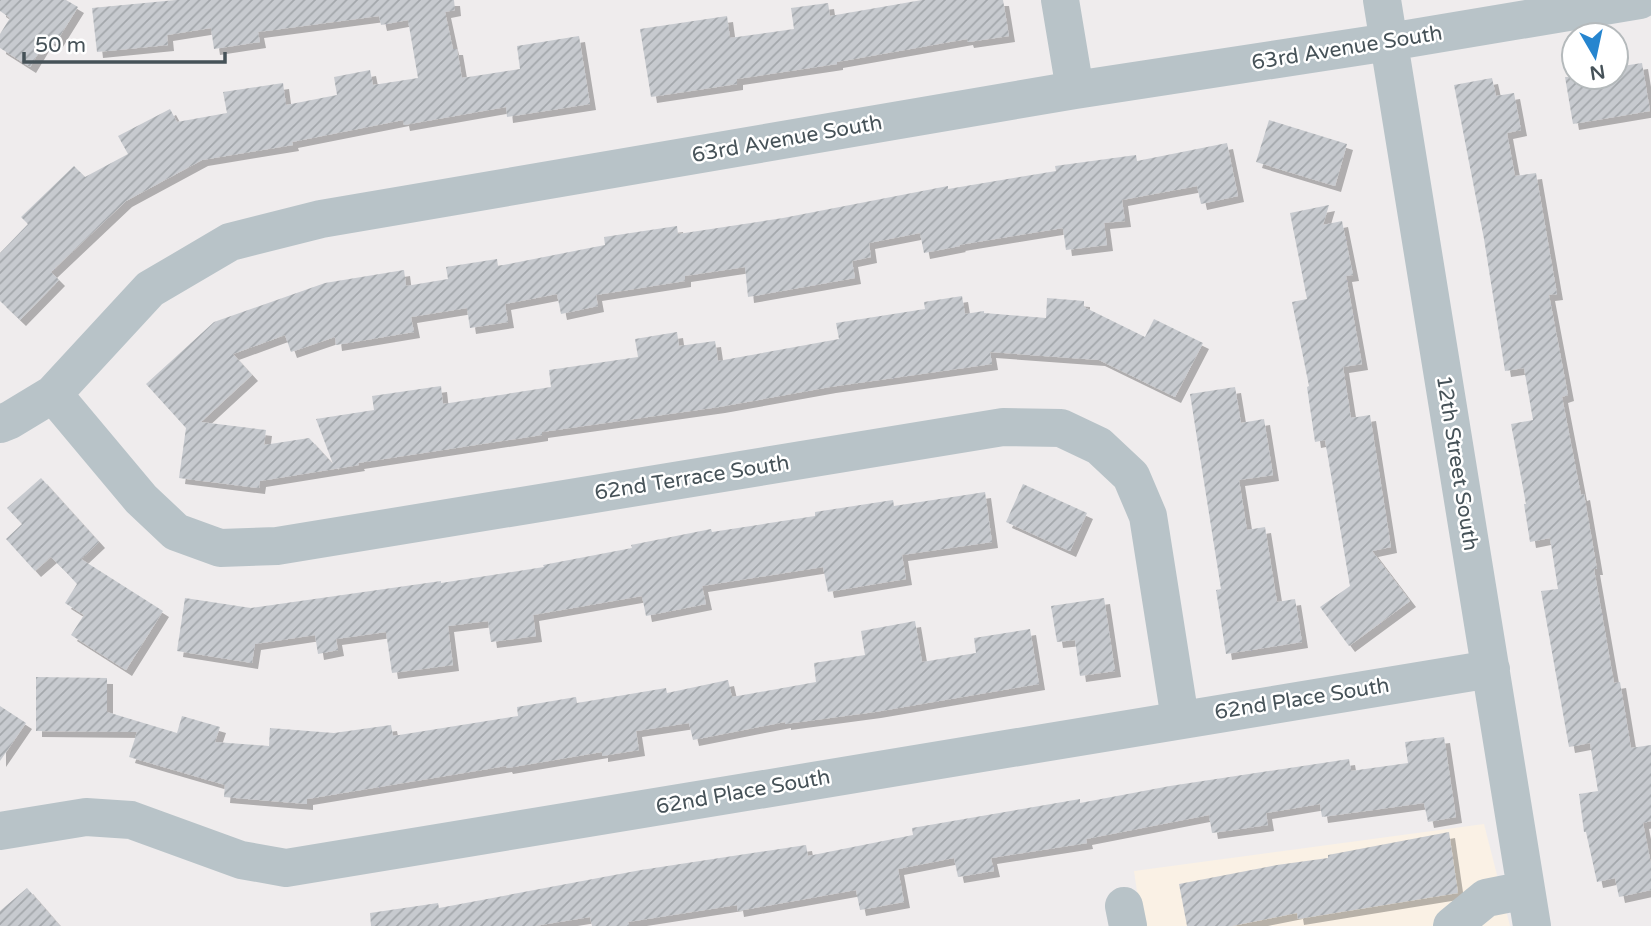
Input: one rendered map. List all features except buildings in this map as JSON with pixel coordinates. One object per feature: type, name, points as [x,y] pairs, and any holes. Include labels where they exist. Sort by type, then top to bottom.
[{"type":"street","points":[[1060,0],[1075,90]]},
{"type":"street","name":"12th Street South","points":[[1382,0],[1529,908]]},
{"type":"street","name":"63rd Avenue South","points":[[0,424],[53,394],[150,289],[230,242],[321,219],[1075,90],[1640,0]]},
{"type":"street","name":"62nd Terrace South","points":[[53,394],[141,499],[176,532],[220,548],[277,546],[1003,426],[1061,428],[1099,446],[1131,476],[1148,516],[1180,719]]},
{"type":"street","name":"62nd Place South","points":[[0,831],[86,817],[131,820],[242,860],[286,868],[1491,669]]},
{"type":"street","points":[[1452,926],[1486,898],[1529,908]]},
{"type":"shaded area","points":[[1484,824],[1510,926],[1142,926],[1134,871]]}]
